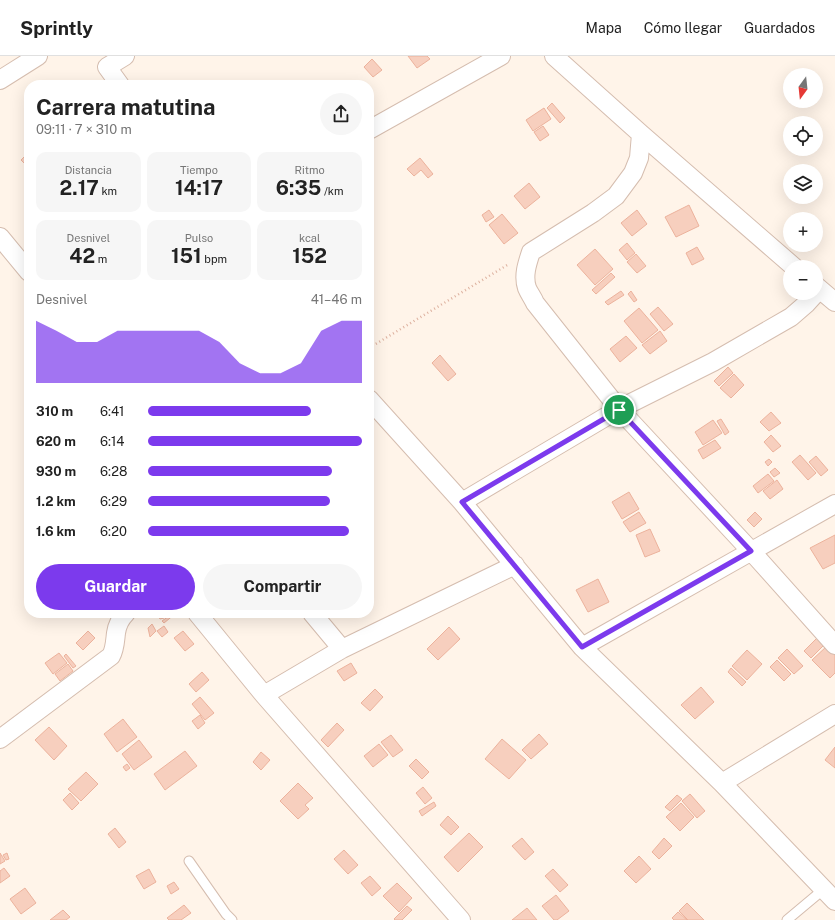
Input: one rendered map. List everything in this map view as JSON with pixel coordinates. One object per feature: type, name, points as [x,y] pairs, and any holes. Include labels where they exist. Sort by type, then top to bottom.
[{"type":"street","points":[[0,80],[38,56]]},
{"type":"street","points":[[116,80],[101,62],[125,56]]},
{"type":"street","points":[[374,127],[501,56]]},
{"type":"street","points":[[562,59],[641,134],[786,260]]},
{"type":"street","points":[[641,134],[639,158],[633,172],[616,196],[593,213],[531,252],[525,277],[527,289],[535,303],[619,410],[751,551],[835,645]]},
{"type":"street","points":[[0,237],[24,266]]},
{"type":"street","points":[[823,294],[835,302]]},
{"type":"street","points":[[462,502],[619,410],[713,362],[791,317],[809,300]]},
{"type":"street","points":[[374,405],[462,502],[582,647],[722,783],[829,895]]},
{"type":"street","points":[[582,647],[835,504]]},
{"type":"street","points":[[264,695],[342,649],[515,565]]},
{"type":"street","points":[[0,739],[111,656],[115,646],[116,632],[122,618]]},
{"type":"street","points":[[202,618],[264,695],[461,920]]},
{"type":"street","points":[[316,618],[342,649]]},
{"type":"street","points":[[722,783],[835,714]]},
{"type":"lane","points":[[189,861],[226,914],[232,920]]},
{"type":"lane","points":[[787,920],[829,895]]},
{"type":"path","points":[[374,345],[531,252]]},
{"type":"building","points":[[408,56],[427,56],[430,59],[417,68]]},
{"type":"building","points":[[372,59],[382,70],[373,77],[364,67]]},
{"type":"building","points":[[552,103],[565,118],[560,123],[547,108]]},
{"type":"building","points":[[544,108],[551,119],[533,131],[526,120]]},
{"type":"building","points":[[543,126],[549,135],[540,141],[534,132]]},
{"type":"building","points":[[420,158],[433,174],[428,178],[421,170],[414,176],[407,169]]},
{"type":"building","points":[[529,183],[540,197],[525,209],[514,196]]},
{"type":"building","points":[[689,205],[699,226],[676,237],[665,217]]},
{"type":"building","points":[[489,210],[494,217],[486,222],[482,215]]},
{"type":"building","points":[[637,210],[647,224],[632,236],[621,223]]},
{"type":"building","points":[[502,214],[518,233],[504,244],[489,225]]},
{"type":"building","points":[[627,243],[635,253],[627,260],[619,250]]},
{"type":"building","points":[[697,247],[704,259],[692,265],[686,253]]},
{"type":"building","points":[[595,249],[613,269],[595,285],[577,265]]},
{"type":"building","points":[[636,254],[646,266],[637,273],[627,262]]},
{"type":"building","points":[[611,273],[615,277],[596,294],[592,290]]},
{"type":"building","points":[[621,291],[624,295],[608,305],[605,302]]},
{"type":"building","points":[[631,291],[637,300],[634,302],[628,294]]},
{"type":"building","points":[[658,307],[673,324],[664,331],[650,314]]},
{"type":"building","points":[[639,308],[658,330],[642,343],[624,321]]},
{"type":"building","points":[[660,331],[667,341],[650,354],[642,345]]},
{"type":"building","points":[[626,336],[637,348],[620,362],[610,349]]},
{"type":"building","points":[[440,355],[456,374],[448,381],[432,363]]},
{"type":"building","points":[[728,367],[733,373],[719,386],[714,381]]},
{"type":"building","points":[[734,374],[744,385],[731,398],[720,388]]},
{"type":"building","points":[[771,412],[781,423],[769,431],[760,422]]},
{"type":"building","points":[[721,419],[729,432],[725,435],[717,421]]},
{"type":"building","points":[[713,420],[722,433],[703,445],[695,432]]},
{"type":"building","points":[[771,435],[781,446],[773,452],[764,442]]},
{"type":"building","points":[[715,440],[721,448],[703,459],[698,450]]},
{"type":"building","points":[[800,455],[816,473],[808,480],[792,462]]},
{"type":"building","points":[[816,456],[828,470],[821,476],[809,462]]},
{"type":"building","points":[[769,459],[772,462],[768,466],[765,462]]},
{"type":"building","points":[[775,468],[780,473],[774,477],[770,472]]},
{"type":"building","points":[[768,474],[774,481],[758,493],[753,486]]},
{"type":"building","points":[[777,480],[783,489],[770,499],[763,491]]},
{"type":"building","points":[[629,492],[639,509],[622,519],[612,502]]},
{"type":"building","points":[[639,512],[646,523],[630,532],[623,522]]},
{"type":"building","points":[[755,512],[762,519],[754,527],[747,520]]},
{"type":"building","points":[[650,529],[660,551],[645,557],[636,535]]},
{"type":"building","points":[[835,535],[835,563],[823,569],[810,548]]},
{"type":"building","points":[[598,579],[609,602],[588,612],[576,590]]},
{"type":"building","points":[[166,618],[170,618],[164,623],[162,621]]},
{"type":"building","points":[[152,624],[156,631],[150,637],[148,628]]},
{"type":"building","points":[[164,626],[168,632],[162,637],[157,631]]},
{"type":"building","points":[[449,627],[460,639],[438,660],[427,649]]},
{"type":"building","points":[[88,631],[95,638],[83,650],[76,643]]},
{"type":"building","points":[[183,631],[194,644],[185,651],[174,638]]},
{"type":"building","points":[[818,637],[825,644],[811,658],[804,651]]},
{"type":"building","points":[[827,646],[835,654],[835,673],[830,678],[812,660]]},
{"type":"building","points":[[787,649],[803,666],[794,674],[778,658]]},
{"type":"building","points":[[747,650],[762,664],[747,680],[732,666]]},
{"type":"building","points":[[59,653],[67,663],[53,674],[45,663]]},
{"type":"building","points":[[66,654],[76,666],[73,668],[64,656]]},
{"type":"building","points":[[777,660],[791,674],[784,681],[770,667]]},
{"type":"building","points":[[351,663],[357,673],[344,681],[337,671]]},
{"type":"building","points":[[68,664],[73,671],[60,681],[55,674]]},
{"type":"building","points":[[731,668],[746,682],[742,686],[728,672]]},
{"type":"building","points":[[202,672],[209,680],[196,692],[189,684]]},
{"type":"building","points":[[701,687],[714,702],[695,719],[681,705]]},
{"type":"building","points":[[375,689],[383,697],[370,711],[361,703]]},
{"type":"building","points":[[200,697],[214,713],[205,720],[192,704]]},
{"type":"building","points":[[200,715],[205,723],[198,729],[192,721]]},
{"type":"building","points":[[123,719],[137,737],[117,752],[104,734]]},
{"type":"building","points":[[337,723],[344,730],[328,747],[321,740]]},
{"type":"building","points":[[49,727],[67,746],[54,760],[35,740]]},
{"type":"building","points":[[539,734],[548,744],[531,759],[522,750]]},
{"type":"building","points":[[391,735],[403,750],[393,757],[381,742]]},
{"type":"building","points":[[502,739],[526,760],[509,779],[485,759]]},
{"type":"building","points":[[139,740],[152,757],[134,770],[122,754]]},
{"type":"building","points":[[379,744],[388,755],[373,767],[364,756]]},
{"type":"building","points":[[835,747],[835,768],[825,760]]},
{"type":"building","points":[[185,751],[197,766],[165,790],[154,774]]},
{"type":"building","points":[[261,752],[270,760],[261,770],[253,762]]},
{"type":"building","points":[[416,759],[429,772],[422,779],[409,766]]},
{"type":"building","points":[[127,764],[130,768],[126,771],[123,767]]},
{"type":"building","points":[[86,772],[98,784],[81,801],[68,789]]},
{"type":"building","points":[[298,783],[313,798],[305,805],[309,809],[298,819],[280,801]]},
{"type":"building","points":[[423,787],[432,798],[425,804],[416,793]]},
{"type":"building","points":[[70,793],[79,803],[72,810],[63,800]]},
{"type":"building","points":[[690,794],[705,811],[697,818],[682,801]]},
{"type":"building","points":[[677,795],[682,799],[670,811],[665,807]]},
{"type":"building","points":[[434,802],[436,806],[422,816],[419,811]]},
{"type":"building","points":[[681,803],[694,817],[680,831],[666,817]]},
{"type":"building","points":[[448,816],[459,827],[451,835],[440,825]]},
{"type":"building","points":[[115,828],[126,842],[119,848],[108,834]]},
{"type":"building","points":[[469,833],[483,847],[458,872],[444,857]]},
{"type":"building","points":[[522,838],[534,852],[525,860],[512,846]]},
{"type":"building","points":[[664,838],[672,846],[659,859],[652,852]]},
{"type":"building","points":[[344,850],[358,865],[348,874],[334,859]]},
{"type":"building","points":[[0,853],[5,861],[0,864]]},
{"type":"building","points":[[7,853],[9,859],[6,860],[3,855]]},
{"type":"building","points":[[639,856],[651,869],[636,883],[624,871]]},
{"type":"building","points":[[4,868],[10,876],[0,883],[0,871]]},
{"type":"building","points":[[149,869],[156,882],[144,889],[136,876]]},
{"type":"building","points":[[553,869],[568,885],[560,892],[545,876]]},
{"type":"building","points":[[370,876],[381,888],[372,896],[361,883]]},
{"type":"building","points":[[174,882],[179,889],[171,894],[167,886]]},
{"type":"building","points":[[397,883],[412,898],[399,912],[383,896]]},
{"type":"building","points":[[25,888],[36,903],[21,914],[10,899]]},
{"type":"building","points":[[556,895],[569,911],[557,920],[554,920],[542,906]]},
{"type":"building","points":[[687,903],[704,920],[688,920],[679,911]]},
{"type":"building","points":[[184,905],[191,913],[181,920],[169,920],[167,918]]},
{"type":"building","points":[[407,906],[412,910],[402,920],[395,920],[394,919]]},
{"type":"building","points":[[527,908],[537,920],[512,920]]},
{"type":"building","points":[[63,910],[70,917],[66,920],[50,920]]},
{"type":"building","points":[[678,912],[687,920],[674,920],[672,918]]},
{"type":"route","points":[[619,410],[751,551],[582,647],[462,502],[619,410]]}]
